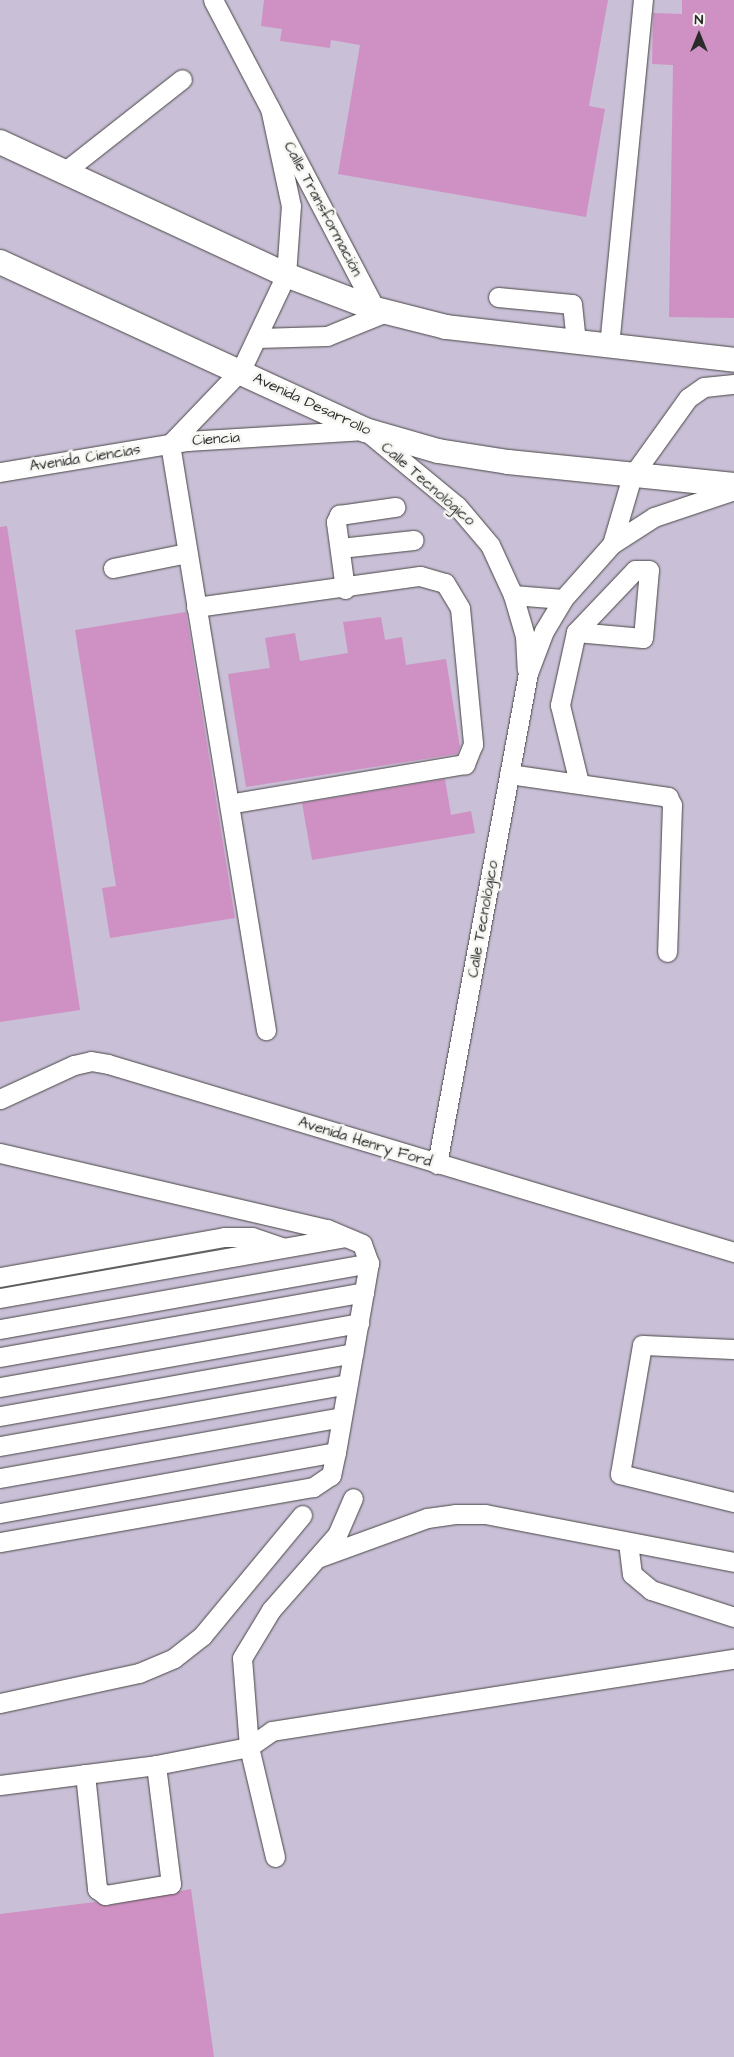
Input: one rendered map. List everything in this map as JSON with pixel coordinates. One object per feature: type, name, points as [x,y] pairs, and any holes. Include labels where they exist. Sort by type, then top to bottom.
[{"type":"main road","points":[[1,147],[64,172],[286,274],[381,310],[446,327],[734,360]]},
{"type":"main road","name":"Avenida Desarrollo","points":[[0,262],[241,370],[365,430],[438,451],[632,476],[734,485]]},
{"type":"street","name":"Calle Transformación","points":[[213,0],[381,310]]},
{"type":"street","points":[[609,346],[643,0]]},
{"type":"street","points":[[64,172],[182,79]]},
{"type":"street","name":"Calle Transformación","points":[[270,108],[291,206],[286,274]]},
{"type":"street","name":"Ciencia","points":[[170,444],[241,370],[286,274]]},
{"type":"street","points":[[498,297],[572,304],[576,342]]},
{"type":"street","points":[[257,338],[327,336],[381,310]]},
{"type":"street","name":"Calle Tecnológico","points":[[612,544],[632,476],[688,398],[704,386],[734,384]]},
{"type":"street","name":"Ciencia","points":[[170,444],[365,430]]},
{"type":"street","name":"Calle Tecnológico","points":[[365,430],[475,524],[513,595],[525,636],[528,674]]},
{"type":"street","points":[[170,444],[266,1030]]},
{"type":"street","name":"Avenida Ciencias","points":[[0,472],[170,444]]},
{"type":"street","name":"Calle Tecnológico","points":[[437,1164],[528,674],[544,630],[563,599],[612,544],[654,517],[734,490]]},
{"type":"street","points":[[345,589],[340,548],[339,515],[394,508]]},
{"type":"street","points":[[340,548],[414,540]]},
{"type":"street","points":[[113,568],[188,553]]},
{"type":"street","points":[[576,632],[643,638],[649,570],[635,570],[576,632],[560,705],[579,783]]},
{"type":"street","points":[[196,607],[345,589],[420,576],[445,583],[454,592],[460,608],[471,755],[454,769],[229,804]]},
{"type":"street","points":[[513,595],[563,599]]},
{"type":"street","points":[[509,774],[668,797],[672,805],[667,952]]},
{"type":"street","name":"Avenida Henry Ford","points":[[0,1099],[91,1061],[734,1252]]},
{"type":"street","points":[[0,1153],[349,1236],[362,1244],[369,1263],[336,1452],[330,1475],[313,1487],[0,1542]]},
{"type":"street","points":[[0,1298],[349,1236]]},
{"type":"street","points":[[0,1277],[224,1237],[252,1238],[282,1248]]},
{"type":"street","points":[[0,1329],[369,1263]]},
{"type":"street","points":[[0,1357],[364,1292]]},
{"type":"street","points":[[0,1386],[359,1323]]},
{"type":"street","points":[[734,1349],[642,1344],[620,1474],[734,1502]]},
{"type":"street","points":[[0,1416],[353,1353]]},
{"type":"street","points":[[0,1446],[348,1384]]},
{"type":"street","points":[[0,1478],[342,1417]]},
{"type":"street","points":[[0,1513],[336,1452]]},
{"type":"street","points":[[275,1857],[249,1747],[241,1675],[247,1644],[337,1535],[353,1498]]},
{"type":"street","points":[[317,1558],[427,1518],[455,1514],[485,1514],[734,1562]]},
{"type":"street","points":[[0,1703],[139,1673],[174,1658],[202,1636],[302,1515]]},
{"type":"street","points":[[628,1542],[632,1574],[651,1590],[734,1617]]},
{"type":"street","points":[[0,1785],[156,1765],[249,1747],[272,1731],[734,1659]]},
{"type":"street","points":[[85,1774],[96,1890],[105,1895],[171,1884],[156,1765]]},
{"type":"shaded area","points":[[0,0],[734,0],[734,2057],[0,2057]]},
{"type":"building","points":[[264,0],[608,0],[589,106],[605,109],[586,217],[338,174],[360,45],[331,40],[330,48],[280,41],[282,29],[261,26]]},
{"type":"building","points":[[682,0],[734,0],[734,318],[669,317],[673,65],[652,64],[653,13],[682,14]]},
{"type":"building","points":[[7,526],[80,1010],[0,1022],[0,527]]},
{"type":"building","points":[[186,612],[235,918],[110,938],[102,888],[116,886],[75,630]]},
{"type":"building","points":[[381,617],[385,640],[402,637],[406,665],[446,659],[460,747],[457,754],[246,787],[228,674],[270,668],[265,638],[295,633],[300,661],[348,653],[343,622]]},
{"type":"building","points":[[445,779],[451,815],[471,811],[475,833],[312,860],[302,803]]},
{"type":"building","points":[[191,1889],[214,2057],[0,2057],[0,1914],[95,1902],[107,1906]]}]
